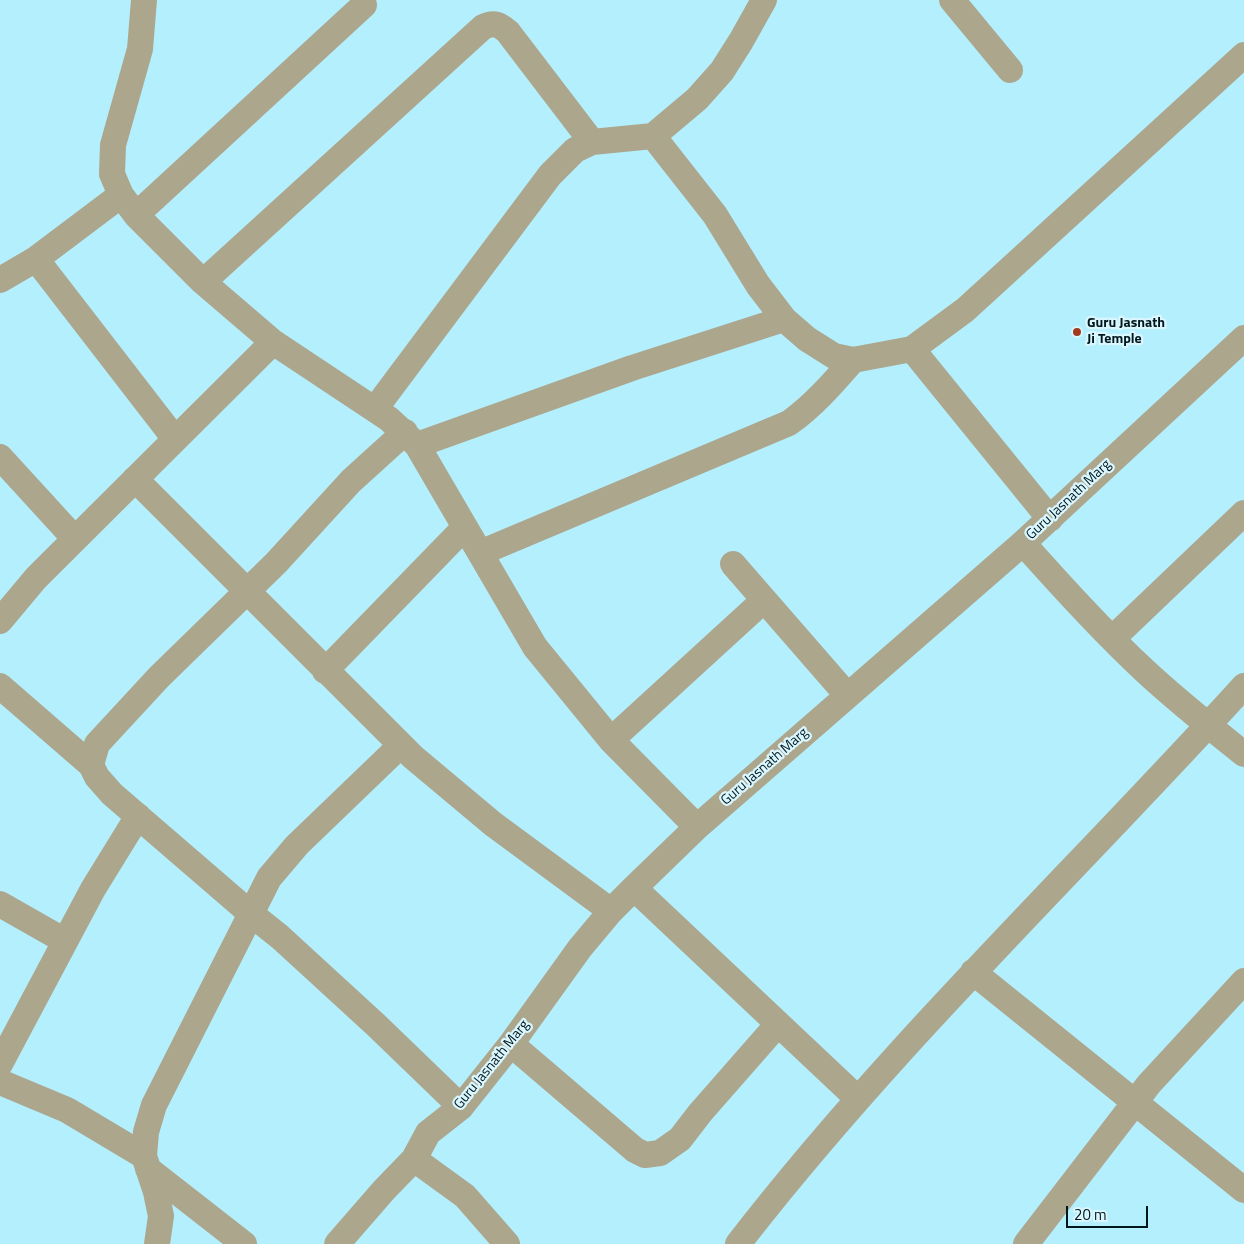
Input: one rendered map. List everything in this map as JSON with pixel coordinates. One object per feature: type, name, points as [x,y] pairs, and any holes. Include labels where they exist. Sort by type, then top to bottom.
[{"type":"street","points":[[144,0],[140,49],[113,145],[112,174],[128,205],[203,282],[273,342],[375,409],[411,438],[535,648],[611,740],[697,826]]},
{"type":"street","points":[[375,409],[416,357],[550,175],[575,150],[592,142],[653,136],[697,99],[722,71],[764,0]]},
{"type":"street","points":[[952,0],[1010,70]]},
{"type":"street","points":[[0,280],[128,205],[364,5]]},
{"type":"street","points":[[203,282],[483,27],[492,23],[500,25],[508,32],[592,142]]},
{"type":"street","points":[[653,136],[715,215],[758,285],[784,319],[807,339],[834,356],[853,360],[912,349],[967,309],[1244,54]]},
{"type":"street","points":[[36,259],[175,439]]},
{"type":"street","points":[[91,766],[97,744],[159,677],[276,563],[351,481],[411,438],[784,319]]},
{"type":"street","name":"Guru Jasnath Marg","points":[[337,1244],[414,1159],[428,1133],[460,1107],[511,1044],[580,948],[611,911],[634,888],[697,826],[1050,519],[1244,338]]},
{"type":"street","points":[[0,621],[36,578],[273,342]]},
{"type":"street","points":[[912,349],[1050,519]]},
{"type":"street","points":[[480,552],[789,423],[822,396],[853,360]]},
{"type":"street","points":[[0,457],[75,539]]},
{"type":"street","points":[[135,479],[246,592],[437,779],[493,824],[611,911]]},
{"type":"street","points":[[1113,638],[1244,513]]},
{"type":"street","points":[[325,670],[465,527]]},
{"type":"street","points":[[1023,543],[1065,590],[1165,689],[1244,754]]},
{"type":"street","points":[[733,564],[847,695]]},
{"type":"street","points":[[611,740],[764,600]]},
{"type":"street","points":[[0,686],[91,766],[97,778],[112,794],[250,913],[280,936],[376,1025],[460,1107]]},
{"type":"street","points":[[738,1244],[780,1189],[858,1099],[973,972],[1244,686]]},
{"type":"street","points":[[157,1244],[161,1216],[156,1192],[146,1162],[146,1132],[154,1105],[269,878],[297,845],[401,745]]},
{"type":"street","points":[[0,1064],[65,940],[138,816]]},
{"type":"street","points":[[634,888],[858,1099]]},
{"type":"street","points":[[0,904],[65,940]]},
{"type":"street","points":[[973,972],[1244,1190]]},
{"type":"street","points":[[1026,1244],[1134,1103],[1244,981]]},
{"type":"street","points":[[511,1044],[635,1150],[645,1155],[660,1153],[680,1139],[700,1113],[778,1024]]},
{"type":"street","points":[[0,1082],[67,1110],[146,1162],[244,1244]]},
{"type":"street","points":[[414,1159],[465,1196],[507,1244]]},
{"type":"place","name":"Guru Jasnath Ji Temple","points":[[1077,332]]}]
